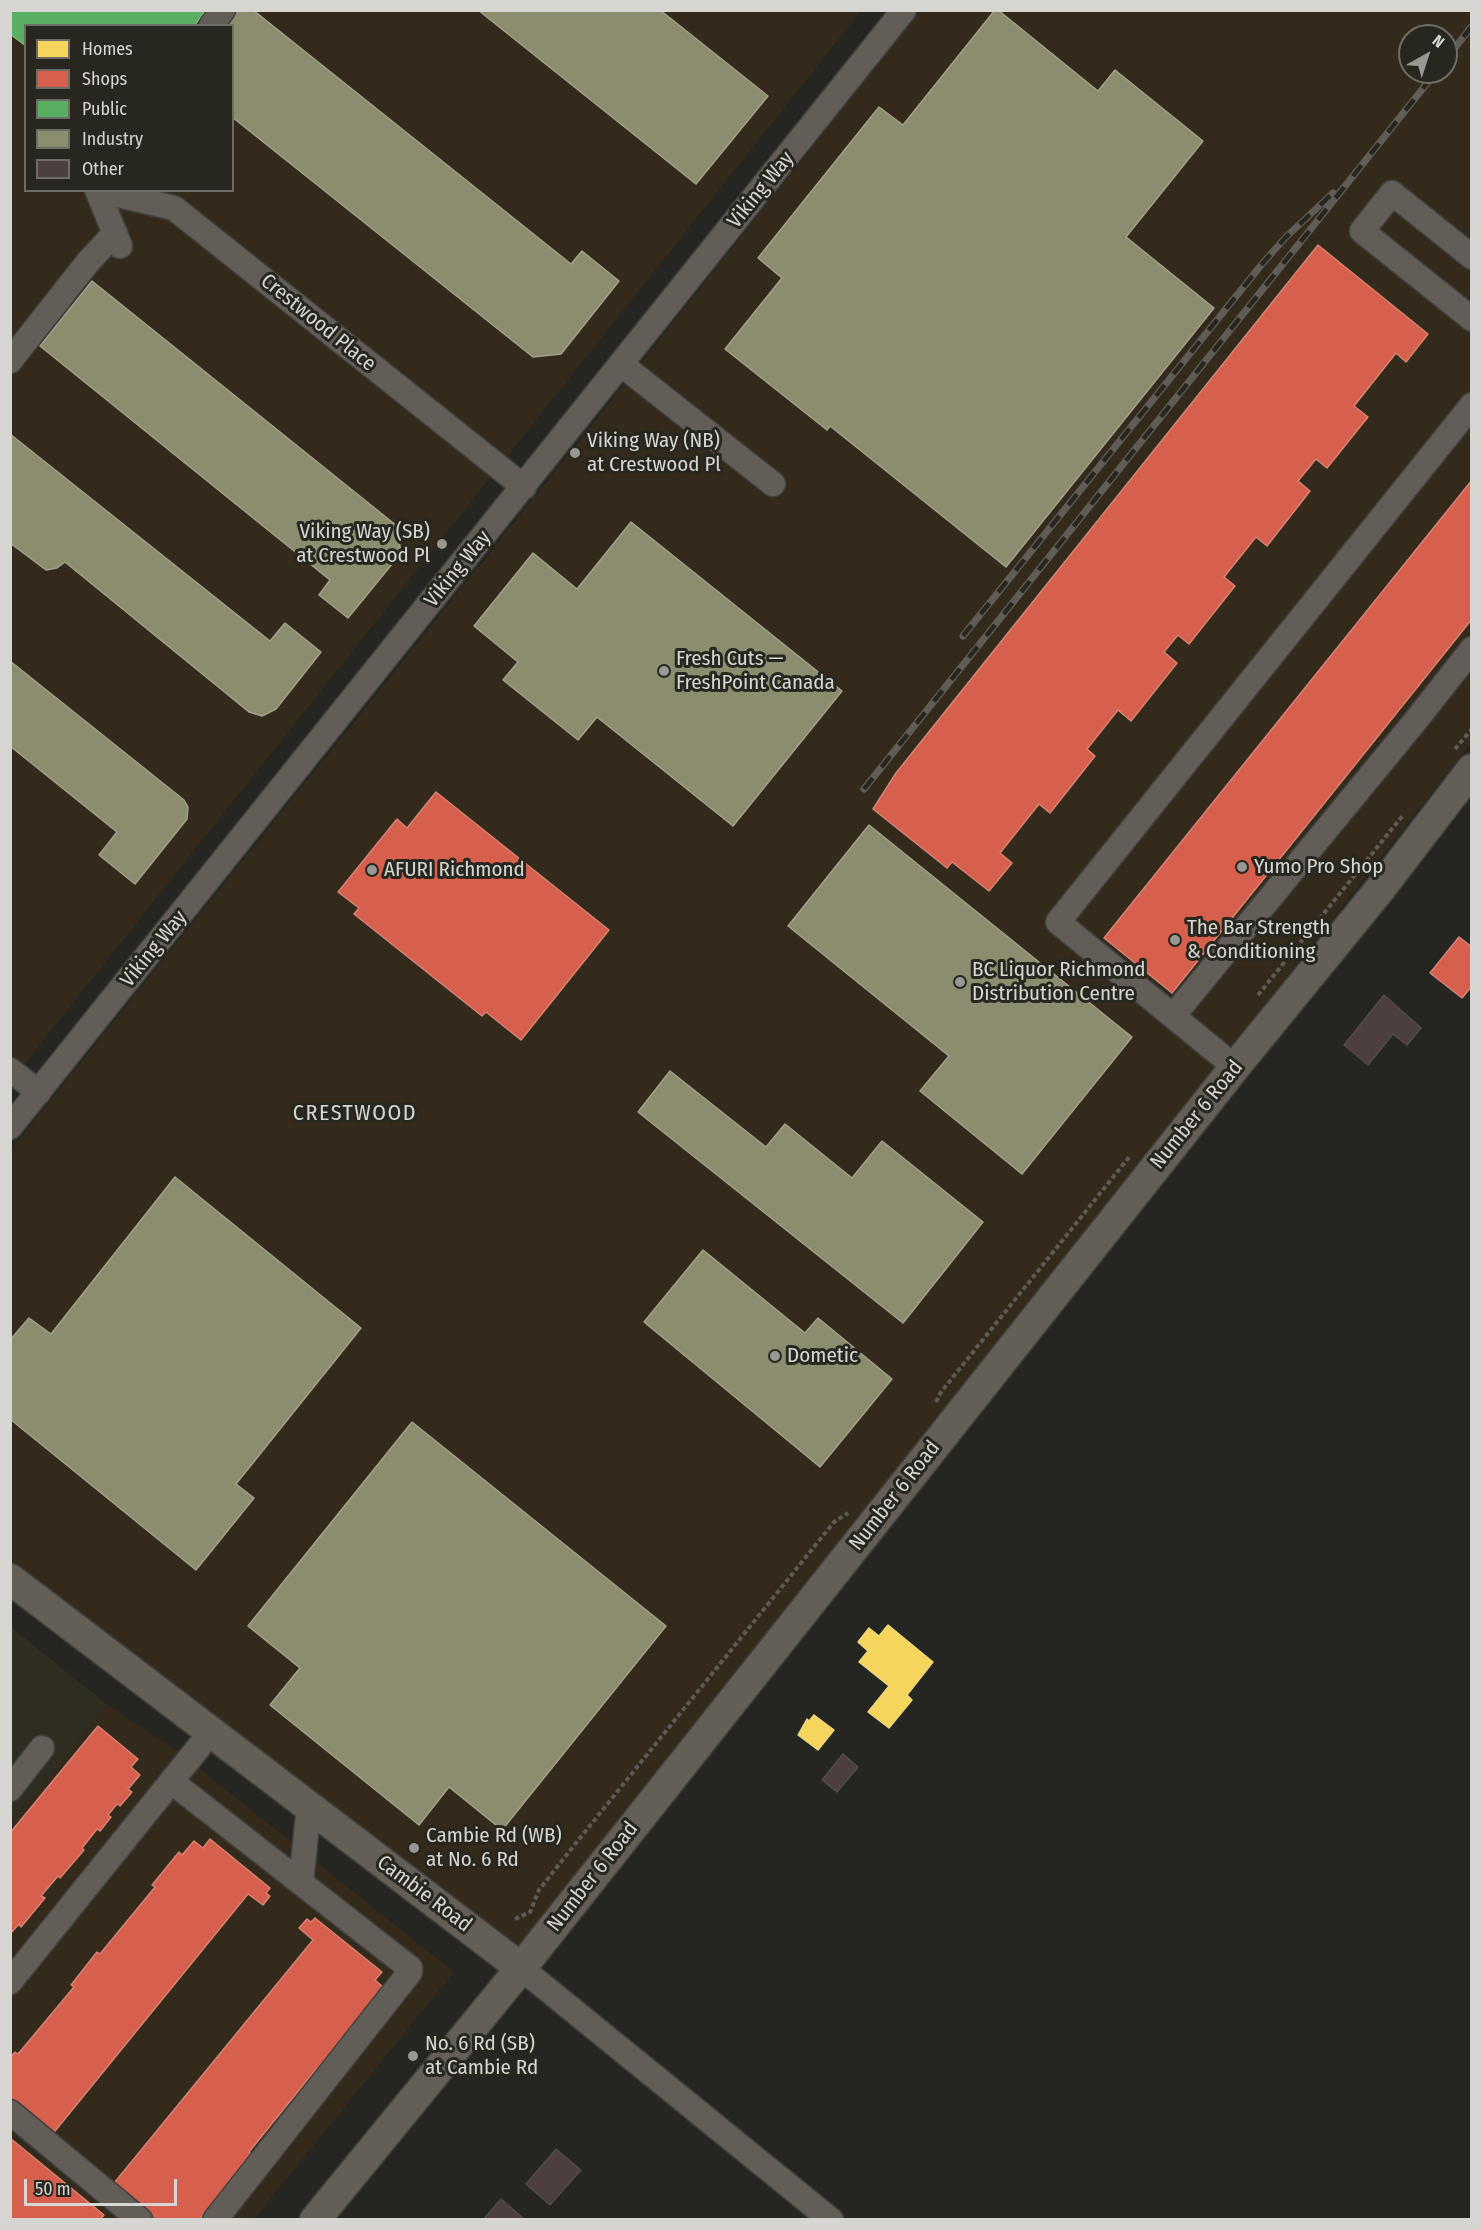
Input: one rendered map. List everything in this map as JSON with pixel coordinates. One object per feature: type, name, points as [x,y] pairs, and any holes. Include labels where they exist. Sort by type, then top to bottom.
[{"type":"main road","name":"Number 6 Road","points":[[315,2220],[521,1968],[1235,1067],[1381,888],[1472,769]]},
{"type":"main road","name":"Cambie Road","points":[[10,1579],[521,1968]]},
{"type":"street","points":[[212,24],[223,10]]},
{"type":"street","name":"Viking Way","points":[[10,1127],[904,10]]},
{"type":"street","points":[[10,361],[88,262],[118,240],[98,192]]},
{"type":"street","name":"Crestwood Place","points":[[106,192],[174,208],[524,487]]},
{"type":"street","points":[[1472,257],[1392,193],[1362,231],[1472,319]]},
{"type":"street","points":[[621,364],[773,484]]},
{"type":"street","points":[[1235,1067],[1058,922],[1472,405]]},
{"type":"street","points":[[1173,1016],[1418,719],[1472,650]]},
{"type":"street","points":[[10,1070],[39,1092]]},
{"type":"street","points":[[10,1982],[211,1732]]},
{"type":"street","points":[[10,1789],[42,1748]]},
{"type":"street","points":[[172,1782],[410,1968],[410,1972],[215,2220]]},
{"type":"street","points":[[301,1883],[309,1806]]},
{"type":"street","name":"Cambie Road","points":[[521,1968],[831,2220]]},
{"type":"street","points":[[10,2112],[140,2220]]},
{"type":"path","points":[[515,1919],[530,1912],[539,1890],[834,1522]]},
{"type":"shaded area","points":[[11,11],[861,11],[11,1081]]},
{"type":"shaded area","points":[[920,11],[1471,11],[1471,743],[523,1949],[11,1562],[10,1151],[564,460]]},
{"type":"shaded area","points":[[11,1627],[108,1705],[11,1823]]},
{"type":"shaded area","points":[[108,1705],[179,1752],[454,1972],[254,2219],[11,2220],[11,1823]]},
{"type":"building: Homes","points":[[888,1625],[933,1662],[907,1695],[912,1700],[889,1728],[868,1712],[889,1686],[859,1662],[868,1651],[858,1642],[869,1628],[879,1636]]},
{"type":"building: Homes","points":[[814,1715],[834,1730],[818,1750],[798,1735],[807,1719],[809,1721]]},
{"type":"building: Shops","points":[[1318,245],[1428,334],[1406,362],[1396,353],[1354,406],[1368,417],[1327,468],[1316,459],[1298,481],[1310,491],[1267,546],[1256,537],[1224,577],[1235,586],[1189,644],[1178,635],[1164,652],[1177,663],[1131,721],[1118,710],[1087,749],[1095,756],[1050,813],[1039,804],[1000,853],[1012,863],[989,891],[952,862],[947,868],[873,809],[896,773]]},
{"type":"building: Shops","points":[[1472,480],[1472,619],[1172,993],[1104,938]]},
{"type":"building: Shops","points":[[436,792],[609,930],[521,1040],[486,1012],[482,1016],[354,914],[359,908],[338,892],[397,819],[407,828]]},
{"type":"building: Shops","points":[[1459,937],[1472,947],[1472,986],[1462,998],[1430,973]]},
{"type":"building: Shops","points":[[98,1726],[138,1759],[131,1767],[140,1775],[128,1789],[132,1792],[120,1806],[117,1804],[108,1815],[111,1817],[100,1831],[97,1829],[82,1848],[84,1850],[41,1896],[45,1898],[21,1927],[19,1924],[10,1934],[10,1833]]},
{"type":"building: Shops","points":[[210,1839],[270,1888],[266,1893],[270,1896],[263,1905],[248,1894],[51,2136],[10,2103],[10,2058],[15,2052],[18,2054],[74,1987],[71,1985],[97,1952],[100,1954],[155,1887],[152,1885],[179,1852],[182,1855],[194,1841],[203,1848]]},
{"type":"building: Shops","points":[[315,1918],[382,1972],[375,1980],[383,1987],[321,2072],[317,2068],[249,2152],[252,2155],[199,2220],[149,2220],[110,2188],[313,1940],[299,1928],[307,1919],[311,1922]]},
{"type":"building: Shops","points":[[10,2138],[104,2215],[100,2220],[10,2220]]},
{"type":"building: Public","points":[[10,10],[206,10],[196,24],[24,24],[24,44],[10,34]]},
{"type":"building: Industry","points":[[236,10],[253,10],[571,264],[582,251],[619,281],[561,354],[533,357],[234,119],[234,24],[226,24]]},
{"type":"building: Industry","points":[[478,10],[660,10],[768,96],[696,184]]},
{"type":"building: Industry","points":[[995,10],[998,10],[1098,91],[1115,70],[1203,141],[1126,237],[1214,308],[1006,567],[830,426],[827,430],[725,349],[782,278],[758,258],[879,107],[903,125]]},
{"type":"building: Industry","points":[[92,281],[397,526],[401,553],[348,618],[319,595],[330,580],[40,346]]},
{"type":"building: Industry","points":[[10,434],[270,641],[285,623],[321,652],[276,709],[262,716],[249,712],[65,562],[57,568],[46,570],[10,543]]},
{"type":"building: Industry","name":"Fresh Cuts — FreshPoint Canada","points":[[631,522],[842,691],[733,826],[597,717],[578,740],[503,680],[518,662],[474,626],[533,553],[577,589]]},
{"type":"building: Industry","points":[[10,661],[184,800],[188,807],[187,819],[135,884],[99,855],[117,832],[10,746]]},
{"type":"building: Industry","name":"BC Liquor Richmond Distribution Centre","points":[[869,825],[1132,1037],[1022,1174],[920,1091],[949,1056],[788,926]]},
{"type":"building: Industry","points":[[670,1071],[766,1147],[785,1124],[852,1178],[882,1141],[983,1222],[903,1323],[638,1112]]},
{"type":"building: Industry","points":[[175,1177],[361,1328],[236,1484],[254,1498],[196,1570],[10,1419],[10,1340],[29,1318],[51,1334]]},
{"type":"building: Industry","name":"Dometic","points":[[703,1250],[805,1333],[818,1318],[892,1379],[820,1467],[644,1322]]},
{"type":"building: Industry","points":[[412,1422],[666,1626],[502,1830],[449,1787],[419,1825],[270,1705],[300,1668],[248,1626]]},
{"type":"building: Other","points":[[1384,995],[1421,1028],[1407,1045],[1393,1034],[1368,1065],[1344,1045]]},
{"type":"building: Other","points":[[843,1754],[858,1767],[837,1792],[822,1780]]},
{"type":"building: Other","points":[[556,2149],[581,2170],[550,2205],[526,2184]]},
{"type":"building: Other","points":[[501,2199],[525,2220],[483,2220]]},
{"type":"railway","points":[[1458,44],[1472,26]]},
{"type":"railway","points":[[864,789],[1426,84]]},
{"type":"railway","points":[[963,636],[1262,264],[1286,237],[1333,193]]},
{"type":"place","name":"Viking Way (NB) at Crestwood Pl","points":[[575,453]]},
{"type":"place","name":"Viking Way (SB) at Crestwood Pl","points":[[442,544]]},
{"type":"place","name":"Fresh Cuts — FreshPoint Canada","points":[[664,671]]},
{"type":"place","name":"Yumo Pro Shop","points":[[1242,867]]},
{"type":"place","name":"AFURI Richmond","points":[[372,870]]},
{"type":"place","name":"The Bar Strength & Conditioning","points":[[1175,940]]},
{"type":"place","name":"BC Liquor Richmond Distribution Centre","points":[[960,982]]},
{"type":"place","name":"Dometic","points":[[775,1356]]},
{"type":"place","name":"Cambie Rd (WB) at No. 6 Rd","points":[[414,1848]]},
{"type":"place","name":"No. 6 Rd (SB) at Cambie Rd","points":[[413,2056]]},
{"type":"district","name":"CRESTWOOD","points":[[355,1114]]}]
